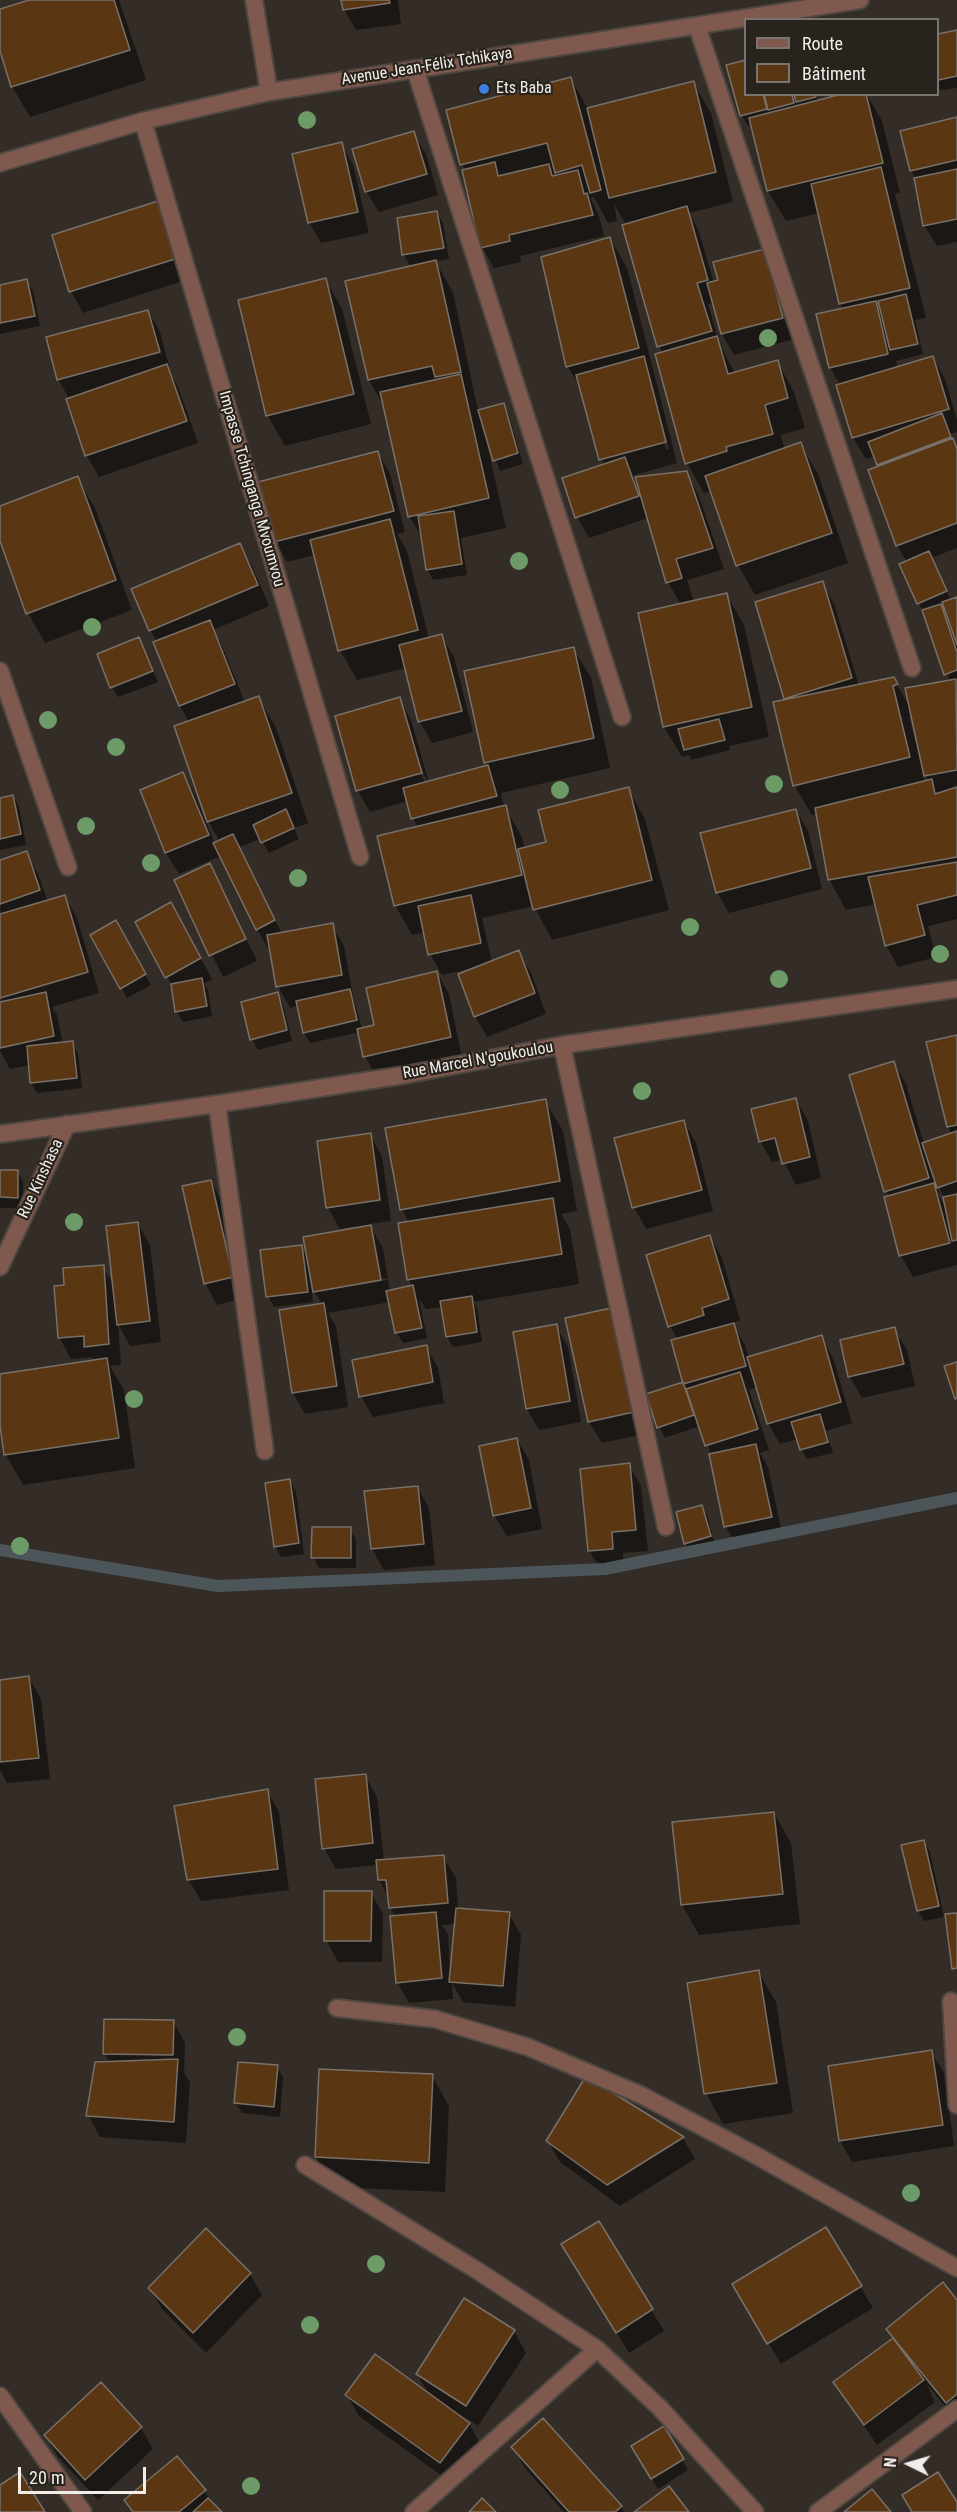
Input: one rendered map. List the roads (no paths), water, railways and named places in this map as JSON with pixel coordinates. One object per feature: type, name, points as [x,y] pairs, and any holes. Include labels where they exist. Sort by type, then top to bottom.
[{"type":"street","points":[[254,0],[269,92]]},
{"type":"street","name":"Avenue Jean-Félix Tchikaya","points":[[747,18],[860,0]]},
{"type":"street","name":"Avenue Jean-Félix Tchikaya","points":[[0,163],[143,121],[269,92],[744,19]]},
{"type":"street","points":[[697,26],[912,668]]},
{"type":"street","points":[[415,69],[622,717]]},
{"type":"street","name":"Impasse Tchinganga Mvoumvou","points":[[143,121],[360,857]]},
{"type":"street","points":[[0,671],[68,867]]},
{"type":"street","name":"Rue Marcel N'goukoulou","points":[[0,1134],[404,1075],[562,1045],[957,989]]},
{"type":"street","points":[[562,1045],[666,1527]]},
{"type":"street","points":[[217,1104],[265,1451]]},
{"type":"street","name":"Rue Kinshasa","points":[[0,1267],[67,1124]]},
{"type":"street","points":[[951,2001],[957,2104]]},
{"type":"street","points":[[337,2008],[435,2019],[528,2047],[641,2096],[748,2151],[957,2268]]},
{"type":"street","points":[[305,2164],[478,2271],[597,2349],[660,2408],[755,2512]]},
{"type":"street","points":[[414,2512],[597,2349]]},
{"type":"street","points":[[0,2396],[83,2512]]},
{"type":"street","points":[[818,2512],[957,2409]]},
{"type":"waterway","points":[[0,1550],[218,1586],[605,1569],[957,1498]]},
{"type":"place","name":"Ets Baba","points":[[484,89]]}]
